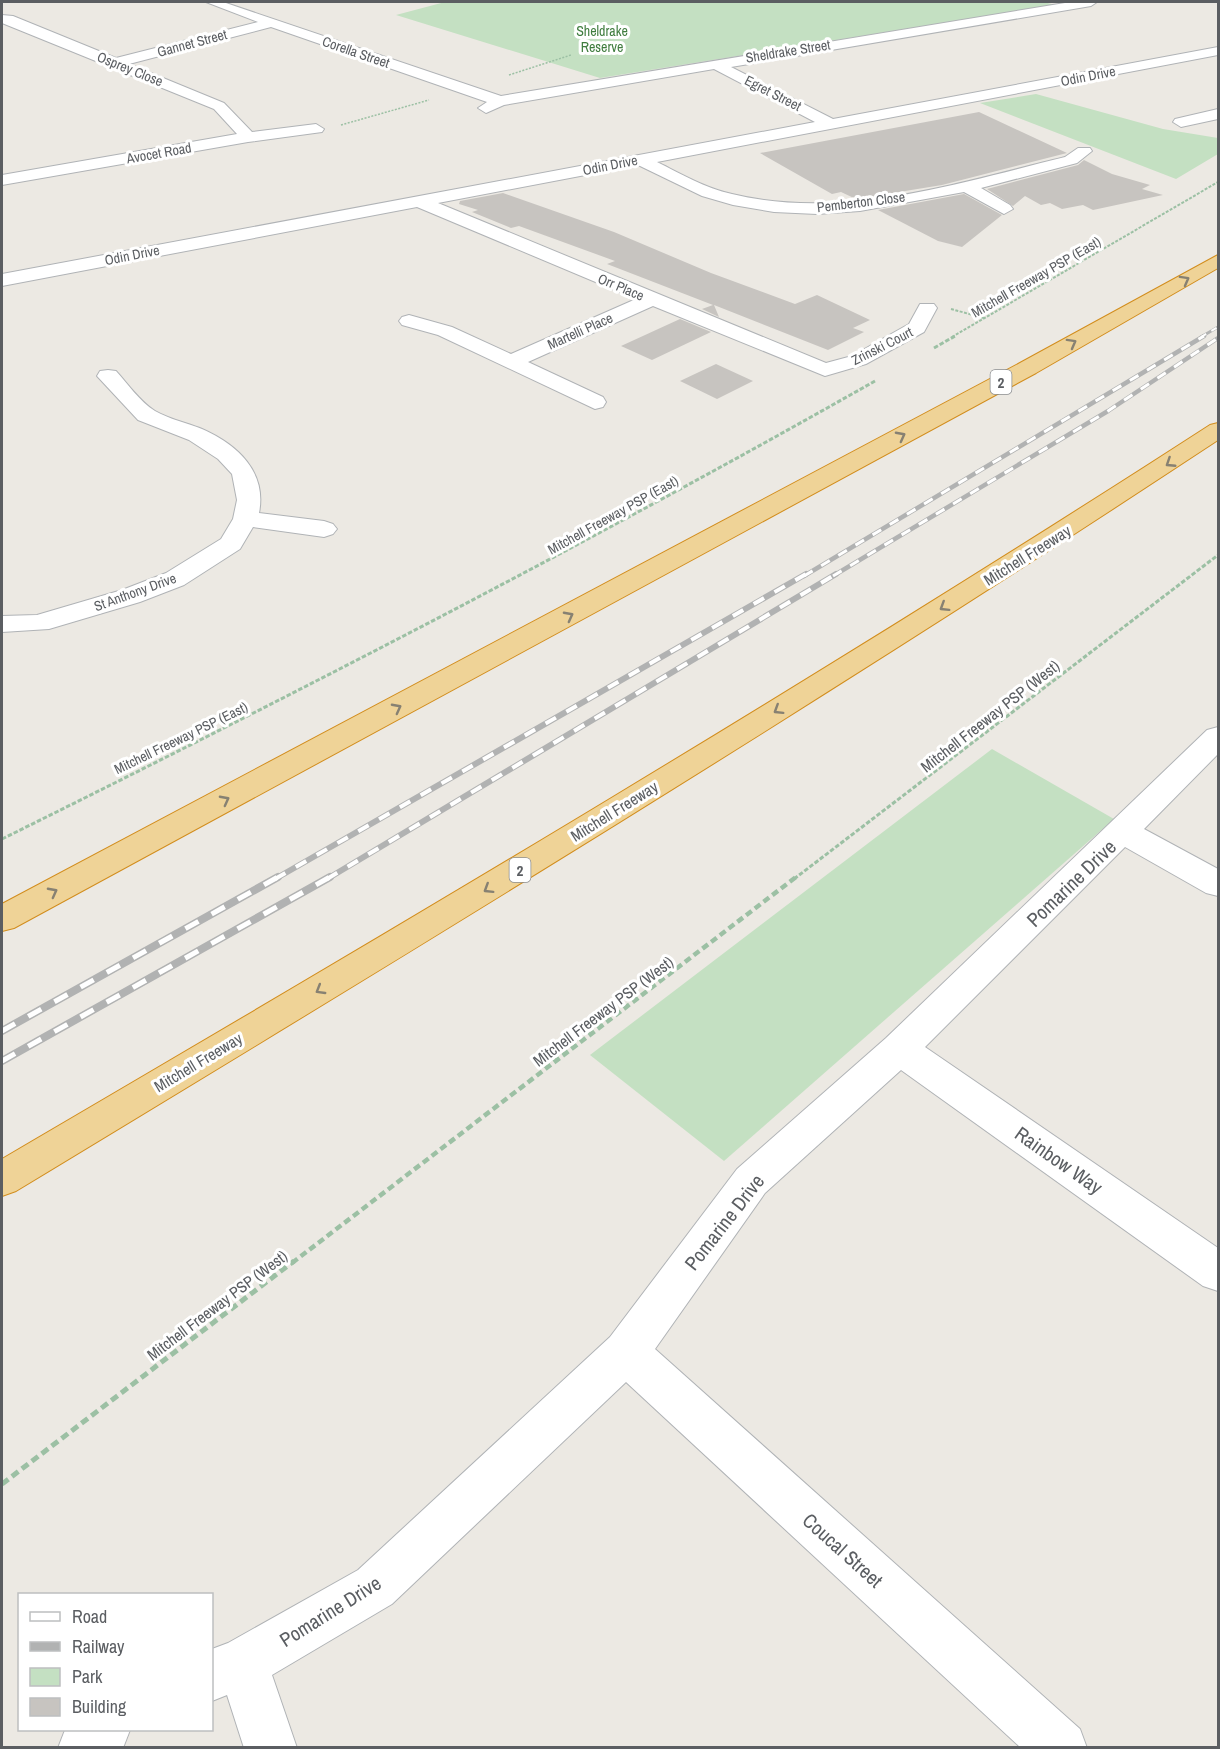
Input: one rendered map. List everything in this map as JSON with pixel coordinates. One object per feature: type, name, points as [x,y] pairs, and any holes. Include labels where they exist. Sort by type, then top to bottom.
[{"type":"highway","name":"2","points":[[2,919],[1007,379],[1218,261]]},
{"type":"highway","name":"Mitchell Freeway","points":[[2,1179],[471,900],[994,576],[1218,430]]},
{"type":"street","name":"Corella Street","points":[[212,2],[500,101]]},
{"type":"street","name":"Sheldrake Street","points":[[486,108],[500,101],[715,63],[1063,3],[1091,2]]},
{"type":"street","name":"Osprey Close","points":[[2,19],[8,19],[219,106],[248,137]]},
{"type":"street","name":"Gannet Street","points":[[114,63],[270,22]]},
{"type":"street","name":"Odin Drive","points":[[2,280],[1218,51]]},
{"type":"street","name":"Egret Street","points":[[715,63],[831,124]]},
{"type":"street","points":[[1181,122],[1218,114]]},
{"type":"street","name":"Avocet Road","points":[[8,179],[248,137],[316,129]]},
{"type":"street","name":"Pemberton Close","points":[[641,160],[710,194],[748,203],[788,208],[842,207],[966,186],[1071,160],[1084,152]]},
{"type":"street","points":[[2,158],[8,179]]},
{"type":"street","points":[[966,186],[1004,209]]},
{"type":"street","name":"Orr Place","points":[[418,201],[650,300],[825,370]]},
{"type":"street","name":"Martelli Place","points":[[510,362],[650,300]]},
{"type":"street","name":"Zrinski Court","points":[[825,370],[859,360],[917,328],[926,309]]},
{"type":"street","points":[[409,321],[445,330],[595,402]]},
{"type":"street","name":"St Anthony Drive","points":[[2,624],[39,622],[131,596],[175,579],[231,544],[245,519],[249,500],[244,472],[226,454],[196,435],[146,415],[108,376]]},
{"type":"street","points":[[245,519],[324,529]]},
{"type":"street","name":"Pomarine Drive","points":[[227,1670],[375,1587],[626,1352],[751,1181],[899,1049],[1124,832],[1218,737]]},
{"type":"street","points":[[1124,832],[1218,884]]},
{"type":"street","name":"Rainbow Way","points":[[899,1049],[1218,1272]]},
{"type":"street","name":"Coucal Street","points":[[626,1352],[1061,1748]]},
{"type":"street","points":[[227,1670],[271,1748]]},
{"type":"street","points":[[84,1748],[103,1731]]},
{"type":"path","points":[[506,76],[572,55]]},
{"type":"path","points":[[316,129],[372,118],[437,98]]},
{"type":"path","name":"Mitchell Freeway PSP (East)","points":[[925,353],[1218,182]]},
{"type":"path","points":[[926,309],[954,310],[985,319]]},
{"type":"path","name":"Mitchell Freeway PSP (East)","points":[[2,839],[226,728],[593,539],[885,376]]},
{"type":"path","name":"Mitchell Freeway PSP (West)","points":[[2,1484],[1218,555]]},
{"type":"green space","name":"Sheldrake Reserve","points":[[445,2],[1044,2],[1055,5],[600,78],[396,15]]},
{"type":"green space","points":[[1036,94],[1163,129],[1218,138],[1218,154],[1176,179],[980,103]]},
{"type":"green space","points":[[992,749],[1114,819],[724,1161],[590,1055]]},
{"type":"building","points":[[979,112],[1067,153],[942,185],[856,199],[841,192],[832,194],[760,153]]},
{"type":"building","points":[[1084,160],[1112,174],[1150,185],[1142,189],[1163,195],[1093,210],[1083,205],[1062,209],[1050,203],[1041,205],[1025,196],[1013,206],[987,189],[1078,165]]},
{"type":"building","points":[[503,193],[614,232],[711,273],[795,304],[817,295],[870,320],[853,328],[864,332],[828,350],[714,305],[719,317],[702,309],[713,305],[607,264],[615,261],[519,226],[511,228],[472,212],[478,210],[459,204],[460,201]]},
{"type":"building","points":[[964,194],[1002,215],[962,247],[938,241],[878,210]]},
{"type":"building","points":[[680,319],[711,332],[652,360],[621,346]]},
{"type":"building","points":[[716,364],[753,381],[717,399],[680,381]]},
{"type":"railway","points":[[1201,337],[1218,327]]},
{"type":"railway","points":[[804,576],[1204,336]]},
{"type":"railway","points":[[833,576],[1108,411],[1218,338]]},
{"type":"railway","points":[[275,879],[806,574]]},
{"type":"railway","points":[[327,879],[836,574]]},
{"type":"railway","points":[[2,1031],[278,877]]},
{"type":"railway","points":[[2,1061],[330,877]]}]
